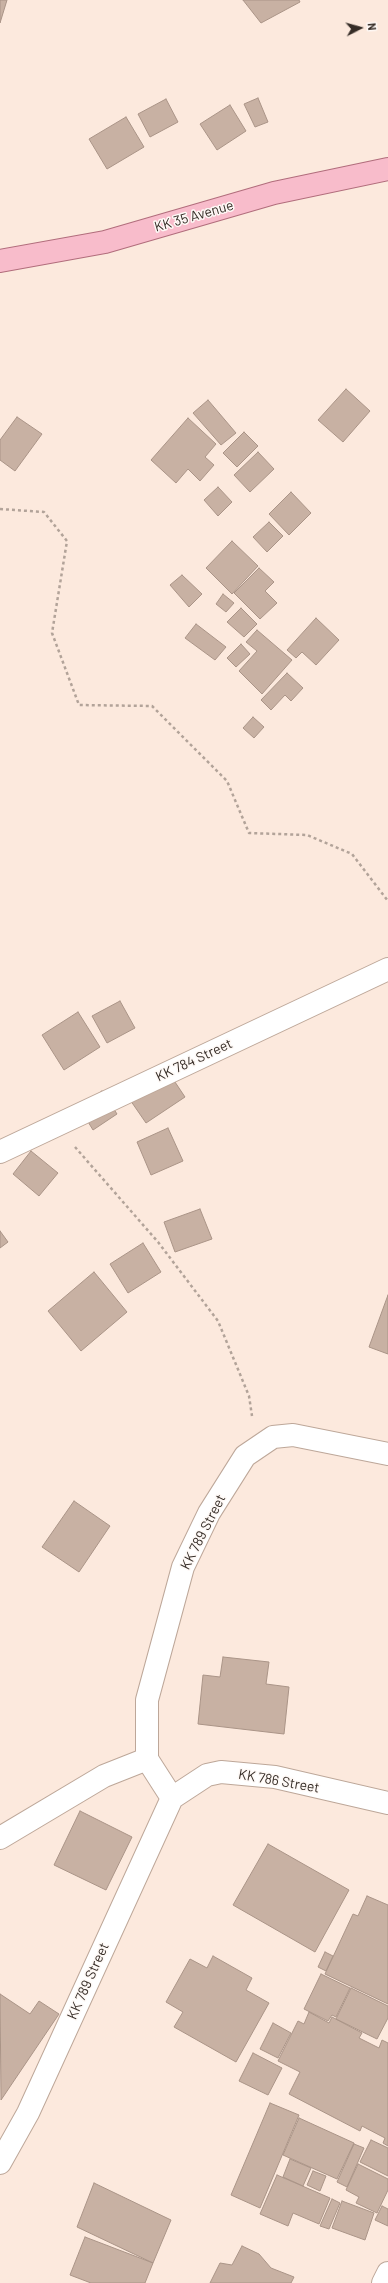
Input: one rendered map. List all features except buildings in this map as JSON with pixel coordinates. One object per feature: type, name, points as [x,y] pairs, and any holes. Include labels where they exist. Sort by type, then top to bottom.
[{"type":"main road","name":"KK 35 Avenue","points":[[0,261],[105,242],[274,193],[388,169]]},
{"type":"street","name":"KK 784 Street","points":[[0,1152],[388,969]]},
{"type":"street","name":"KK 789 Street","points":[[147,1759],[147,1700],[183,1567],[209,1513],[245,1456],[273,1437],[293,1435],[311,1440],[388,1454]]},
{"type":"street","points":[[0,1838],[104,1776],[147,1759],[172,1798]]},
{"type":"street","name":"KK 786 Street","points":[[172,1798],[207,1775],[221,1772],[275,1777],[388,1803]]},
{"type":"street","name":"KK 789 Street","points":[[0,2163],[28,2113],[172,1798]]},
{"type":"street","points":[[383,2283],[388,2273]]},
{"type":"path","points":[[0,509],[44,512],[67,541],[52,633],[79,705],[152,706],[227,781],[249,833],[307,835],[352,854],[388,901]]},
{"type":"path","points":[[56,1125],[111,1191],[158,1242],[218,1322],[249,1396],[256,1449]]}]
